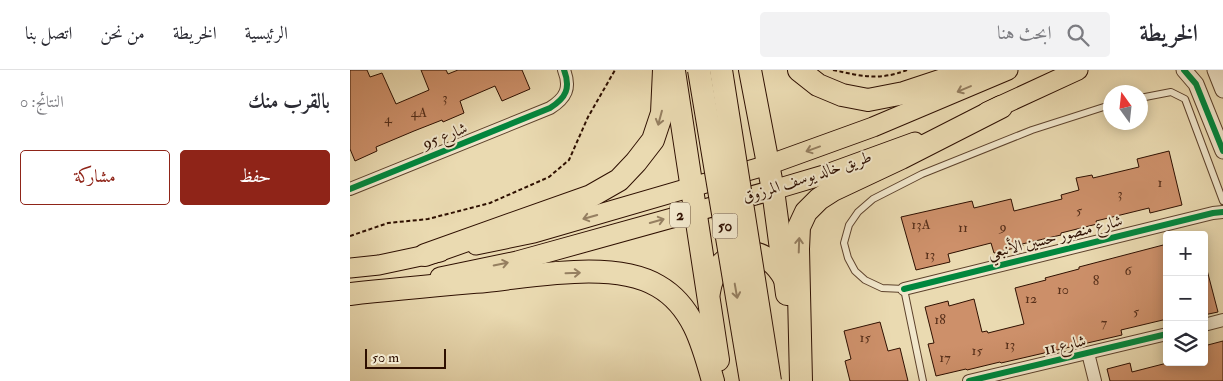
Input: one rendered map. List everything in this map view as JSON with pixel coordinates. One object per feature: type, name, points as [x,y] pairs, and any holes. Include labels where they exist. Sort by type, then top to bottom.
[{"type":"highway","points":[[425,255],[592,196],[619,180],[653,140],[662,113],[664,70]]},
{"type":"highway","points":[[674,70],[721,381]]},
{"type":"highway","name":"50","points":[[699,70],[751,381]]},
{"type":"highway","name":"50","points":[[721,70],[770,381]]},
{"type":"highway","points":[[750,70],[768,165],[801,381]]},
{"type":"highway","points":[[799,70],[818,85],[842,95],[868,100],[904,93],[973,70]]},
{"type":"highway","points":[[681,120],[689,134],[702,143],[719,146],[734,142],[747,132],[754,118],[755,101]]},
{"type":"highway","points":[[801,381],[798,249],[800,227],[806,212],[819,198],[833,190],[1001,107]]},
{"type":"highway","points":[[708,292],[717,266],[728,258],[741,253],[755,253],[768,258],[778,267],[785,279]]},
{"type":"highway","points":[[350,294],[565,273],[608,272],[637,277],[658,286],[676,301],[691,318],[703,346],[713,381]]},
{"type":"main road","name":"طريق خالد يوسف المرزوق","points":[[350,268],[379,265],[534,233],[768,165],[874,127],[1008,70]]},
{"type":"main road","name":"طريق خالد يوسف المرزوق","points":[[350,294],[517,261],[827,174],[931,136],[1001,107],[1078,70]]},
{"type":"street","name":"شارع 95","points":[[350,189],[550,108],[559,102],[567,87],[564,70]]},
{"type":"street","points":[[1184,70],[1196,84],[1223,151]]},
{"type":"street","points":[[1215,70],[1223,90]]},
{"type":"street","name":"شارع منصور حسين الأنبعي","points":[[904,289],[1220,210]]},
{"type":"street","points":[[1208,324],[1223,320]]},
{"type":"street","name":"شارع 11","points":[[969,381],[1163,335]]},
{"type":"street","points":[[1088,354],[1094,381]]},
{"type":"lane","points":[[1148,96],[1171,92],[1185,99],[1223,201]]},
{"type":"lane","points":[[923,381],[904,289],[882,288],[865,280],[855,271],[848,258],[844,243],[849,225],[858,212],[873,199],[922,174],[1032,130],[1103,107]]},
{"type":"path","points":[[350,236],[388,223],[428,219],[490,203],[549,177],[569,160],[588,117],[615,70]]},
{"type":"path","points":[[833,70],[868,77],[897,74],[907,70]]},
{"type":"building","points":[[350,70],[367,70],[370,77],[382,73],[396,104],[429,90],[421,70],[446,70],[448,74],[458,70],[522,70],[530,89],[502,101],[495,86],[460,101],[464,113],[376,147],[377,151],[355,161],[350,149]]},
{"type":"building","points":[[1169,151],[1182,205],[1150,213],[1149,208],[1096,221],[1097,224],[994,253],[991,243],[948,254],[950,262],[916,270],[901,217],[972,201],[974,208],[1011,199],[1014,211],[1062,199],[1061,195],[1079,190],[1076,178],[1092,175],[1093,178],[1139,167],[1137,159]]},
{"type":"building","points":[[1163,245],[1163,320],[1121,330],[1122,335],[936,376],[928,344],[934,343],[925,307],[948,301],[949,306],[974,299],[982,332],[987,331],[988,333],[1024,324],[1015,288],[1046,280],[1045,278],[1079,269],[1079,267]]},
{"type":"building","points":[[1208,274],[1218,312],[1208,314]]},
{"type":"building","points":[[880,322],[888,351],[900,348],[908,381],[850,381],[845,361],[851,359],[844,331]]},
{"type":"building","points":[[1223,341],[1223,381],[1110,381],[1107,369],[1130,363],[1132,372],[1163,364],[1163,366],[1208,366],[1208,345]]},
{"type":"cycle path","points":[[350,189],[550,108],[566,92],[567,82],[564,70]]},
{"type":"cycle path","points":[[1184,70],[1196,84],[1223,151]]},
{"type":"cycle path","points":[[904,289],[1223,212]]},
{"type":"cycle path","points":[[969,381],[1163,335]]}]
